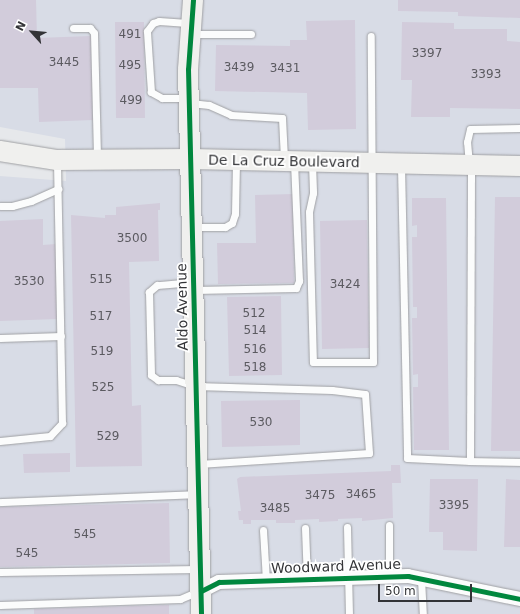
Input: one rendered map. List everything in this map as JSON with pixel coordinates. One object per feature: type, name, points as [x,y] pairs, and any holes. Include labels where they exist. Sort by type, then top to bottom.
[{"type":"street","name":"Aldo Avenue","points":[[193,0],[191,29],[190,159],[201,614]]},
{"type":"street","name":"De La Cruz Boulevard","points":[[0,151],[57,160],[190,159],[520,166]]},
{"type":"street","name":"Woodward Avenue","points":[[201,591],[219,582],[389,576],[421,579],[520,599]]},
{"type":"lane","points":[[251,34],[191,29],[159,21],[153,23],[147,31],[151,92],[162,98],[190,100],[209,105],[231,115],[282,118],[297,161],[313,193],[309,212],[313,362],[373,362],[371,36]]},
{"type":"lane","points":[[73,28],[90,28],[94,33],[97,159]]},
{"type":"lane","points":[[470,461],[470,165],[467,142],[470,129],[520,128]]},
{"type":"lane","points":[[0,441],[50,436],[62,423],[57,160]]},
{"type":"lane","points":[[192,227],[225,227],[232,223],[235,214],[236,160]]},
{"type":"lane","points":[[197,464],[369,453],[366,394],[332,390],[196,386],[176,380],[158,380],[152,375],[149,341],[148,297],[152,288],[193,286],[294,289],[298,285],[297,161]]},
{"type":"lane","points":[[401,163],[407,458],[520,462]]},
{"type":"lane","points":[[0,206],[12,206],[31,201],[58,189]]},
{"type":"lane","points":[[0,338],[61,336]]},
{"type":"lane","points":[[0,502],[198,494]]},
{"type":"lane","points":[[388,525],[389,576]]},
{"type":"lane","points":[[305,528],[307,579]]},
{"type":"lane","points":[[347,528],[349,614]]},
{"type":"lane","points":[[263,530],[266,580]]},
{"type":"lane","points":[[0,572],[200,569]]},
{"type":"lane","points":[[421,579],[423,614]]},
{"type":"lane","points":[[0,605],[180,599],[201,591]]},
{"type":"shaded area","points":[[0,0],[520,0],[520,614],[0,614],[0,176],[66,181],[65,139],[0,127]]},
{"type":"building","points":[[0,0],[36,0],[37,38],[91,36],[93,120],[39,122],[38,88],[0,88]]},
{"type":"building","points":[[398,0],[520,0],[520,18],[458,16],[458,12],[398,11]]},
{"type":"building","points":[[355,20],[356,129],[308,130],[307,93],[215,91],[216,45],[290,46],[290,40],[307,40],[306,21]]},
{"type":"building","points":[[115,22],[144,22],[145,118],[116,118]]},
{"type":"building","points":[[402,22],[454,23],[454,29],[507,29],[507,41],[520,42],[520,109],[450,108],[450,117],[411,117],[412,80],[401,80]]},
{"type":"building","points":[[293,194],[294,283],[218,284],[217,243],[256,243],[255,195]]},
{"type":"building","points":[[495,197],[520,197],[520,451],[491,451]]},
{"type":"building","points":[[412,198],[446,198],[449,450],[414,450],[413,387],[418,387],[418,374],[413,375],[412,318],[417,318],[417,307],[413,307],[412,237],[417,237],[417,225],[412,226]]},
{"type":"building","points":[[160,203],[160,210],[158,210],[159,261],[129,262],[132,406],[141,405],[142,466],[76,467],[71,215],[105,218],[105,215],[116,215],[116,207]]},
{"type":"building","points":[[43,219],[43,245],[56,244],[58,319],[0,321],[0,221]]},
{"type":"building","points":[[367,220],[369,348],[322,349],[320,221]]},
{"type":"building","points":[[281,296],[282,375],[229,376],[227,297]]},
{"type":"building","points":[[300,400],[300,445],[222,447],[221,401]]},
{"type":"building","points":[[70,453],[70,472],[24,473],[23,454]]},
{"type":"building","points":[[391,465],[400,465],[401,483],[392,483],[393,518],[362,521],[362,518],[338,519],[338,521],[319,522],[319,519],[295,520],[295,523],[276,523],[276,520],[251,520],[251,524],[243,524],[243,520],[239,520],[238,511],[241,511],[237,479],[240,477],[391,471]]},
{"type":"building","points":[[430,479],[478,479],[477,551],[443,550],[443,532],[429,532]]},
{"type":"building","points":[[506,479],[520,480],[520,547],[504,547]]},
{"type":"building","points":[[169,503],[170,563],[0,567],[0,507]]},
{"type":"building","points":[[169,605],[169,614],[34,614],[34,609]]},
{"type":"cycle path","points":[[193,0],[188,69],[201,614]]},
{"type":"cycle path","points":[[201,591],[219,582],[408,576],[520,599]]}]
